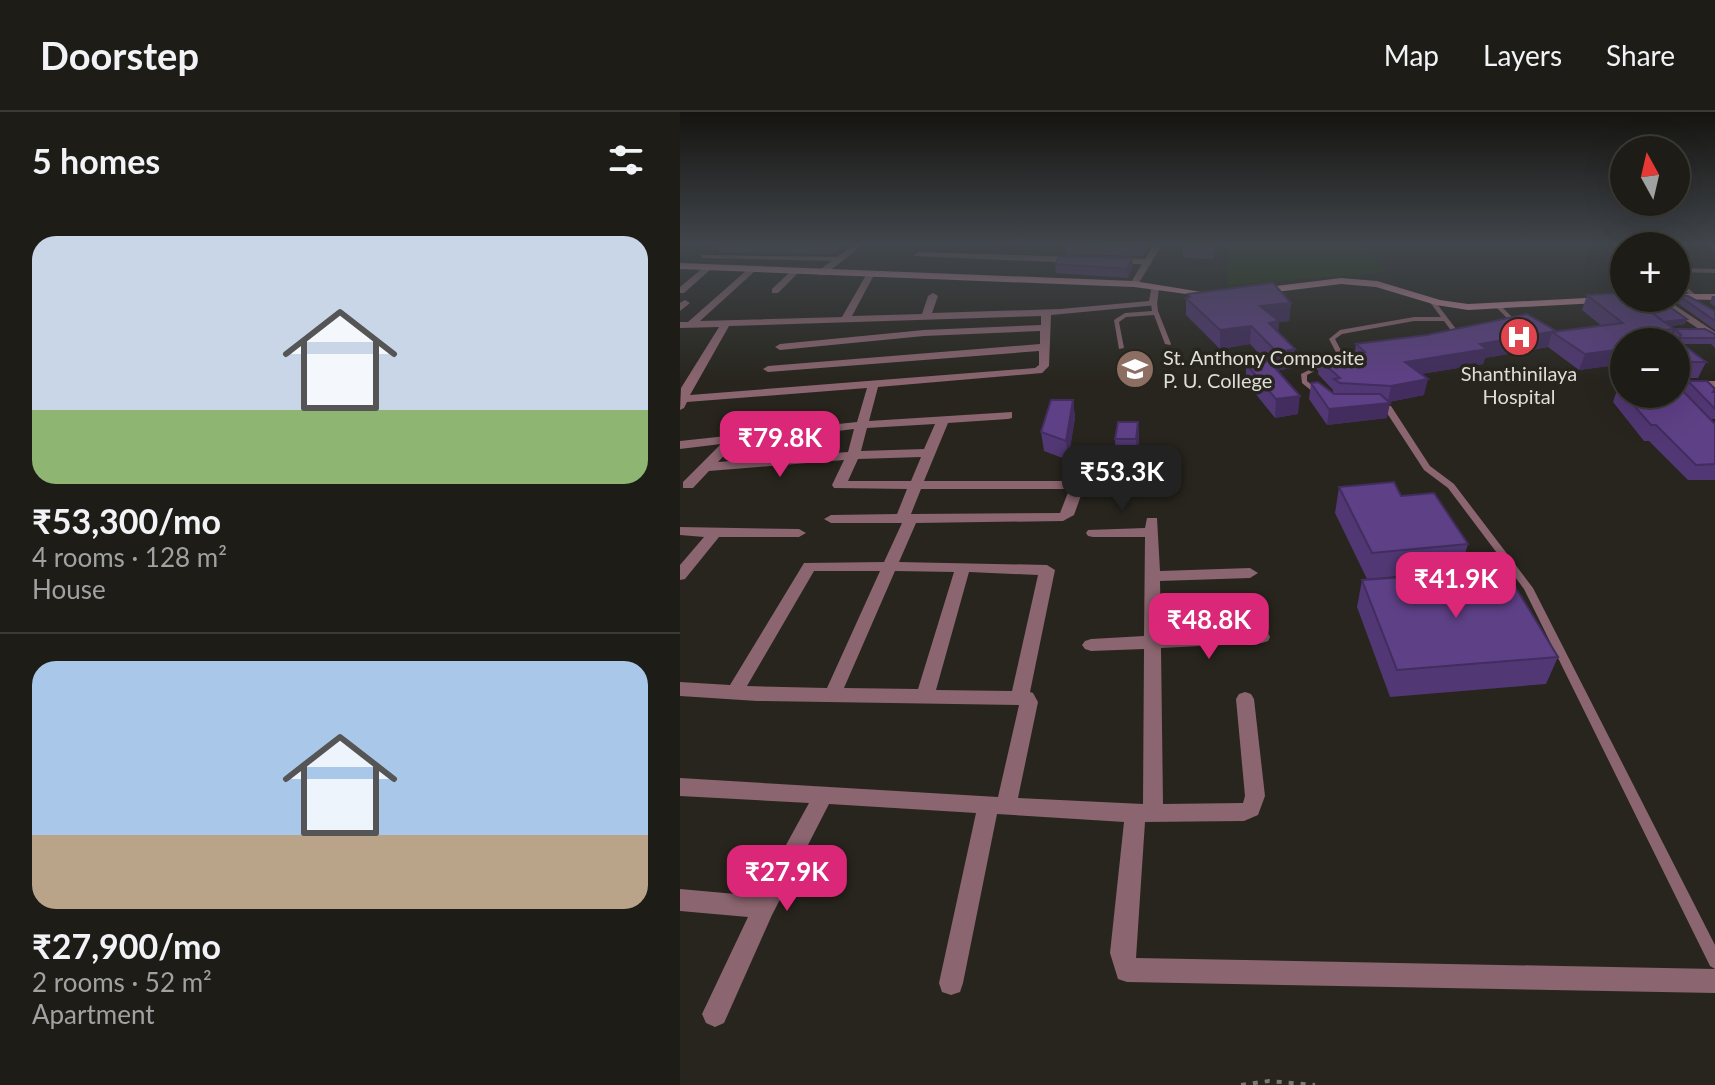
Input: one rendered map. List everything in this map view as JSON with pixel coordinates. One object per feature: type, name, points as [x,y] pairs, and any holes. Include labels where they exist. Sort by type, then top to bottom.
[{"type":"main road","points":[[1172,290],[1215,294]]},
{"type":"main road","points":[[1243,293],[1264,290]]},
{"type":"main road","points":[[1398,290],[1432,301],[1468,307],[1610,301]]},
{"type":"main road","points":[[1690,299],[1715,297]]},
{"type":"street","points":[[686,324],[727,290]]},
{"type":"street","points":[[845,320],[861,290]]},
{"type":"street","points":[[686,324],[1155,308],[1155,290]]},
{"type":"street","points":[[926,317],[933,296]]},
{"type":"street","points":[[726,323],[687,388],[682,403],[756,392],[1038,371],[1044,366],[1046,312]]},
{"type":"street","points":[[1678,312],[1715,337]]},
{"type":"street","points":[[756,392],[795,322]]},
{"type":"street","points":[[780,347],[924,333],[1046,328]]},
{"type":"street","points":[[1690,331],[1704,330]]},
{"type":"street","points":[[768,369],[1046,347]]},
{"type":"street","points":[[831,519],[1063,517],[1067,515],[1077,487],[839,485],[853,455],[874,383]]},
{"type":"street","points":[[1690,384],[1715,384]]},
{"type":"street","points":[[680,445],[862,425],[1008,415]]},
{"type":"street","points":[[833,694],[892,565],[943,420]]},
{"type":"street","points":[[688,485],[732,440]]},
{"type":"street","points":[[705,467],[853,455],[931,453]]},
{"type":"street","points":[[1093,533],[1152,526],[1154,644],[1144,813],[1122,953],[1127,970],[1715,981]]},
{"type":"street","points":[[680,531],[799,533]]},
{"type":"street","points":[[680,575],[715,533]]},
{"type":"street","points":[[735,692],[809,566],[892,565],[1047,570],[1020,696]]},
{"type":"street","points":[[925,696],[963,567]]},
{"type":"street","points":[[1152,576],[1250,573]]},
{"type":"street","points":[[1091,645],[1262,637]]},
{"type":"street","points":[[680,689],[1020,696],[1029,702],[997,806],[951,983]]},
{"type":"street","points":[[680,787],[822,798],[1144,813],[1244,812],[1251,809],[1255,796],[1245,699]]},
{"type":"street","points":[[715,1014],[764,907],[822,798]]},
{"type":"street","points":[[680,900],[764,907]]},
{"type":"lane","points":[[1690,295],[1695,300]]},
{"type":"lane","points":[[1432,301],[1445,319],[1452,338],[1470,335]]},
{"type":"lane","points":[[1498,306],[1517,325],[1513,328]]},
{"type":"lane","points":[[1121,348],[1118,319],[1155,308],[1168,344]]},
{"type":"lane","points":[[1342,358],[1332,339],[1340,332],[1414,319],[1445,319]]},
{"type":"lane","points":[[1327,400],[1304,382],[1304,374],[1352,355]]},
{"type":"lane","points":[[1366,405],[1379,404],[1388,408],[1427,468],[1451,486],[1528,588],[1715,961]]},
{"type":"lane","points":[[1512,589],[1528,588]]},
{"type":"path","points":[[1241,1085],[1269,1081],[1315,1085]]},
{"type":"building","points":[[1216,290],[1280,290],[1291,303],[1260,306],[1279,321],[1269,323],[1295,349],[1277,352],[1251,326],[1220,330],[1186,298],[1190,297],[1188,294]]},
{"type":"building","points":[[1610,294],[1610,312],[1652,312],[1673,328],[1610,328],[1610,351],[1585,354],[1552,332],[1623,323],[1587,295]]},
{"type":"building","points":[[1690,297],[1715,311],[1715,321],[1690,303]]},
{"type":"building","points":[[1651,312],[1677,312],[1687,319],[1664,322]]},
{"type":"building","points":[[1527,314],[1556,331],[1480,344],[1487,349],[1405,362],[1428,379],[1391,386],[1340,383],[1334,379],[1340,378],[1319,359],[1365,352],[1356,344],[1427,335]]},
{"type":"building","points":[[1690,329],[1705,329],[1715,334],[1715,338],[1690,338]]},
{"type":"building","points":[[1690,350],[1706,362],[1690,362]]},
{"type":"building","points":[[1269,361],[1300,396],[1276,399],[1246,364]]},
{"type":"building","points":[[1690,381],[1707,381],[1715,389],[1715,409]]},
{"type":"building","points":[[1318,382],[1334,394],[1380,394],[1390,403],[1329,409],[1311,383]]},
{"type":"building","points":[[1690,398],[1715,424],[1715,464],[1696,465],[1656,425],[1651,425],[1636,408],[1690,408]]},
{"type":"building","points":[[1051,400],[1073,400],[1066,441],[1041,432]]},
{"type":"building","points":[[1118,422],[1138,422],[1136,439],[1115,439]]},
{"type":"building","points":[[1394,482],[1401,496],[1434,493],[1468,544],[1372,553],[1339,487]]},
{"type":"building","points":[[1505,570],[1558,657],[1397,670],[1362,580]]},
{"type":"place","name":"Shanthinilaya Hospital","points":[[1519,337]]},
{"type":"place","name":"St. Anthony Composite P. U. College","points":[[1135,369]]}]
